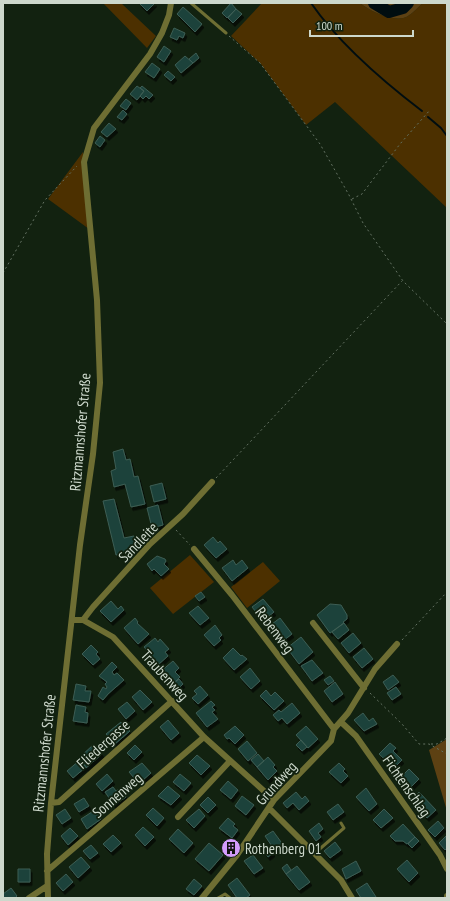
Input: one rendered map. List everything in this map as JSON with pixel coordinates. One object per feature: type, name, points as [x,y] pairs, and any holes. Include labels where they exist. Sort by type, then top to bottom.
[{"type":"street","name":"Ritzmannshofer Straße","points":[[48,898],[47,854],[51,802],[80,545],[93,454],[100,383],[97,300],[84,162],[94,128],[150,54],[162,33],[169,15],[171,3]]},
{"type":"street","name":"Sandleite","points":[[83,620],[150,544],[170,528],[212,482]]},
{"type":"street","name":"Rebenweg","points":[[194,549],[232,595],[334,729]]},
{"type":"street","name":"Traubenweg","points":[[72,620],[83,620],[113,637],[204,737],[274,800]]},
{"type":"street","points":[[313,623],[364,688]]},
{"type":"street","name":"Grundweg","points":[[205,897],[237,855],[274,800],[320,755],[331,741],[334,729],[348,713],[375,669],[397,644]]},
{"type":"street","name":"Fliedergasse","points":[[51,802],[59,802],[172,701]]},
{"type":"street","name":"Fichtenschlag","points":[[341,722],[356,736],[440,855],[447,869]]},
{"type":"street","name":"Sonnenweg","points":[[47,871],[204,737]]},
{"type":"street","points":[[178,817],[230,761]]},
{"type":"street","points":[[269,808],[341,880],[352,898]]},
{"type":"street","points":[[29,898],[47,886]]},
{"type":"lane","points":[[191,3],[226,32]]},
{"type":"lane","points":[[315,854],[344,828],[341,823]]},
{"type":"lane","points":[[218,898],[225,894],[230,898]]},
{"type":"path","points":[[226,32],[260,63],[320,144],[374,240],[403,281],[447,324]]},
{"type":"path","points":[[351,199],[362,194],[400,144],[430,110]]},
{"type":"path","points":[[3,274],[46,200],[80,163],[84,162]]},
{"type":"path","points":[[212,482],[403,281]]},
{"type":"path","points":[[170,528],[177,531],[194,549]]},
{"type":"path","points":[[397,644],[447,592]]},
{"type":"path","points":[[364,688],[402,724],[419,744],[437,744],[447,738]]},
{"type":"path","points":[[429,744],[447,754]]},
{"type":"shaded area","points":[[103,3],[121,3],[156,36],[147,48]]},
{"type":"shaded area","points":[[262,3],[360,3],[383,16],[390,18],[403,18],[412,13],[423,3],[447,3],[447,208],[335,102],[306,125],[261,64],[231,36]]},
{"type":"shaded area","points":[[360,3],[382,3],[385,5],[390,3],[423,3],[408,16],[403,18],[390,18],[370,10]]},
{"type":"shaded area","points":[[83,152],[88,187],[89,229],[48,199]]},
{"type":"shaded area","points":[[190,555],[214,582],[173,614],[150,588]]},
{"type":"shaded area","points":[[263,562],[280,581],[247,608],[231,587]]},
{"type":"shaded area","points":[[447,739],[447,811],[429,750]]},
{"type":"building","points":[[139,3],[155,3],[147,11]]},
{"type":"building","points":[[231,3],[236,9],[227,18],[222,13]]},
{"type":"building","points":[[183,7],[202,24],[195,32],[177,14]]},
{"type":"building","points":[[236,9],[242,14],[233,23],[228,18]]},
{"type":"building","points":[[174,28],[185,33],[183,38],[179,36],[177,40],[170,37]]},
{"type":"building","points":[[164,46],[171,51],[164,62],[157,57]]},
{"type":"building","points":[[196,53],[199,58],[193,63],[189,59]]},
{"type":"building","points":[[185,56],[193,63],[181,73],[175,65]]},
{"type":"building","points":[[152,63],[160,69],[154,78],[145,72]]},
{"type":"building","points":[[168,71],[175,77],[171,81],[164,75]]},
{"type":"building","points":[[137,86],[144,91],[137,100],[130,94]]},
{"type":"building","points":[[142,86],[153,95],[149,99],[146,96],[143,99],[140,96],[144,91],[140,88]]},
{"type":"building","points":[[126,99],[131,103],[126,110],[120,106]]},
{"type":"building","points":[[123,110],[127,114],[122,120],[117,117]]},
{"type":"building","points":[[109,123],[116,129],[107,137],[101,132]]},
{"type":"building","points":[[100,136],[105,140],[100,147],[95,143]]},
{"type":"building","points":[[123,449],[126,460],[130,459],[134,477],[138,476],[145,504],[131,507],[125,484],[114,487],[111,471],[116,469],[113,452]]},
{"type":"building","points":[[162,483],[166,499],[154,502],[150,486]]},
{"type":"building","points":[[114,499],[124,538],[134,536],[138,550],[116,555],[103,501]]},
{"type":"building","points":[[158,505],[163,525],[152,528],[147,508]]},
{"type":"building","points":[[213,537],[218,543],[220,541],[227,549],[216,558],[204,545]]},
{"type":"building","points":[[157,556],[165,559],[166,561],[164,564],[169,569],[161,576],[154,569],[152,571],[147,564]]},
{"type":"building","points":[[233,560],[236,565],[242,560],[248,568],[232,581],[222,568]]},
{"type":"building","points":[[201,592],[205,597],[199,601],[195,596]]},
{"type":"building","points":[[263,599],[274,612],[263,621],[252,607]]},
{"type":"building","points":[[111,601],[118,609],[121,606],[124,610],[111,622],[100,611]]},
{"type":"building","points":[[330,604],[341,605],[347,615],[347,619],[330,633],[317,615]]},
{"type":"building","points":[[198,606],[209,618],[200,625],[189,613]]},
{"type":"building","points":[[135,618],[138,622],[137,623],[149,634],[138,644],[124,628]]},
{"type":"building","points":[[280,618],[292,634],[280,643],[268,627]]},
{"type":"building","points":[[344,623],[349,630],[338,639],[332,632]]},
{"type":"building","points":[[215,625],[222,635],[219,638],[221,640],[214,646],[204,635]]},
{"type":"building","points":[[353,633],[361,643],[349,653],[341,643]]},
{"type":"building","points":[[301,637],[313,652],[299,664],[287,648]]},
{"type":"building","points":[[155,638],[158,642],[160,639],[169,649],[165,652],[168,656],[159,664],[144,647]]},
{"type":"building","points":[[91,645],[98,652],[96,654],[100,659],[93,665],[82,654]]},
{"type":"building","points":[[233,648],[241,656],[242,655],[247,659],[234,670],[223,658]]},
{"type":"building","points":[[364,648],[373,659],[362,668],[353,657]]},
{"type":"building","points":[[312,660],[323,673],[312,681],[301,666]]},
{"type":"building","points":[[173,661],[179,668],[175,672],[180,677],[173,684],[160,672]]},
{"type":"building","points":[[112,662],[117,667],[112,672],[114,675],[117,673],[124,680],[103,700],[98,696],[103,687],[106,689],[107,687],[105,684],[107,682],[99,676]]},
{"type":"building","points":[[250,668],[260,681],[251,689],[240,677]]},
{"type":"building","points":[[393,675],[399,682],[388,690],[383,682]]},
{"type":"building","points":[[330,676],[334,681],[328,685],[324,680]]},
{"type":"building","points":[[179,679],[183,684],[177,690],[172,685]]},
{"type":"building","points":[[335,682],[343,694],[332,702],[324,691]]},
{"type":"building","points":[[76,684],[86,686],[85,691],[91,691],[89,702],[73,700]]},
{"type":"building","points":[[200,686],[208,695],[198,704],[192,698],[197,694],[194,691]]},
{"type":"building","points":[[396,687],[401,694],[392,700],[387,693]]},
{"type":"building","points":[[140,690],[152,702],[143,710],[132,697]]},
{"type":"building","points":[[266,690],[271,696],[275,692],[284,701],[274,710],[260,696]]},
{"type":"building","points":[[211,701],[215,705],[212,707],[215,710],[212,712],[218,719],[207,727],[196,713]]},
{"type":"building","points":[[127,702],[135,711],[126,719],[118,709]]},
{"type":"building","points":[[292,703],[300,713],[287,724],[282,718],[278,721],[273,715],[279,710],[281,712]]},
{"type":"building","points":[[76,705],[86,707],[85,712],[88,713],[87,723],[73,721]]},
{"type":"building","points":[[363,713],[369,721],[373,718],[377,724],[364,731],[354,720]]},
{"type":"building","points":[[168,720],[179,733],[171,740],[160,727]]},
{"type":"building","points":[[121,722],[130,731],[115,744],[106,734]]},
{"type":"building","points":[[235,726],[244,735],[235,744],[224,735]]},
{"type":"building","points":[[306,726],[318,739],[308,748],[296,735]]},
{"type":"building","points":[[301,740],[307,747],[302,751],[296,745]]},
{"type":"building","points":[[247,741],[257,753],[248,761],[238,749]]},
{"type":"building","points":[[390,743],[396,748],[393,751],[402,760],[394,768],[379,754]]},
{"type":"building","points":[[94,744],[102,754],[86,768],[79,758]]},
{"type":"building","points":[[135,745],[142,752],[134,760],[127,753]]},
{"type":"building","points":[[258,754],[264,761],[257,767],[251,760]]},
{"type":"building","points":[[197,755],[210,766],[201,775],[189,763]]},
{"type":"building","points":[[268,757],[275,765],[273,767],[277,771],[268,780],[257,767]]},
{"type":"building","points":[[80,760],[86,767],[73,778],[67,771]]},
{"type":"building","points":[[142,763],[151,773],[143,780],[139,775],[135,779],[129,772]]},
{"type":"building","points":[[339,763],[345,769],[343,771],[348,776],[341,783],[329,772]]},
{"type":"building","points":[[409,769],[419,779],[411,787],[401,777]]},
{"type":"building","points":[[107,774],[113,781],[102,791],[96,784]]},
{"type":"building","points":[[180,774],[191,783],[184,791],[173,782]]},
{"type":"building","points":[[228,781],[238,790],[231,799],[220,790]]},
{"type":"building","points":[[168,786],[180,796],[171,805],[158,796]]},
{"type":"building","points":[[113,787],[116,791],[121,788],[126,797],[114,805],[105,792]]},
{"type":"building","points":[[366,788],[377,804],[369,811],[356,797]]},
{"type":"building","points":[[296,792],[302,799],[305,796],[309,801],[299,810],[293,803],[287,808],[283,803]]},
{"type":"building","points":[[419,792],[436,810],[427,818],[410,801]]},
{"type":"building","points":[[242,796],[254,805],[246,815],[235,806]]},
{"type":"building","points":[[208,797],[216,805],[208,813],[200,805]]},
{"type":"building","points":[[84,798],[89,806],[79,812],[74,804]]},
{"type":"building","points":[[338,804],[344,812],[333,820],[327,812]]},
{"type":"building","points":[[153,808],[164,818],[157,826],[146,815]]},
{"type":"building","points":[[65,809],[71,818],[62,824],[56,815]]},
{"type":"building","points":[[199,809],[205,816],[194,828],[186,820]]},
{"type":"building","points":[[384,809],[393,818],[381,828],[373,820]]},
{"type":"building","points":[[95,810],[101,819],[87,829],[81,819]]},
{"type":"building","points":[[228,818],[235,824],[233,826],[238,830],[232,838],[219,828]]},
{"type":"building","points":[[438,821],[444,828],[435,837],[428,830]]},
{"type":"building","points":[[319,823],[323,829],[318,833],[321,837],[316,841],[309,831]]},
{"type":"building","points":[[403,824],[415,837],[407,844],[403,841],[395,841],[390,836]]},
{"type":"building","points":[[143,827],[154,837],[145,846],[135,835]]},
{"type":"building","points":[[70,828],[78,836],[68,845],[61,836]]},
{"type":"building","points":[[178,829],[193,843],[184,853],[169,839]]},
{"type":"building","points":[[273,831],[284,846],[276,852],[265,836]]},
{"type":"building","points":[[113,835],[121,843],[111,852],[103,844]]},
{"type":"building","points":[[446,836],[447,848],[445,850],[439,843]]},
{"type":"building","points":[[415,837],[419,841],[412,848],[408,844]]},
{"type":"building","points":[[335,842],[341,850],[330,858],[324,851]]},
{"type":"building","points":[[209,843],[223,855],[209,871],[195,859]]},
{"type":"building","points":[[91,845],[98,853],[90,859],[83,851]]},
{"type":"building","points":[[267,845],[273,853],[268,857],[262,849]]},
{"type":"building","points":[[253,855],[263,868],[254,874],[244,861]]},
{"type":"building","points":[[81,857],[90,867],[78,878],[69,867]]},
{"type":"building","points":[[407,860],[418,873],[409,882],[397,869]]},
{"type":"building","points":[[356,861],[361,871],[346,879],[342,869]]},
{"type":"building","points":[[287,864],[291,870],[286,874],[282,868]]},
{"type":"building","points":[[297,866],[310,882],[299,890],[286,874]]},
{"type":"building","points":[[18,869],[30,869],[30,882],[18,882]]},
{"type":"building","points":[[66,874],[73,882],[63,891],[56,883]]},
{"type":"building","points":[[237,878],[250,895],[246,898],[237,898],[228,885]]},
{"type":"building","points":[[194,879],[202,886],[194,895],[186,889]]},
{"type":"building","points":[[367,883],[376,897],[375,898],[361,898],[356,890]]},
{"type":"building","points":[[11,888],[17,896],[15,898],[3,898],[3,894]]},
{"type":"waterway","points":[[311,3],[334,32],[362,61],[422,111]]},
{"type":"waterway","points":[[374,3],[389,12],[403,8],[408,3]]},
{"type":"waterway","points":[[428,117],[441,128],[447,136]]},
{"type":"place","name":"Rothenberg 01","points":[[231,848]]}]
